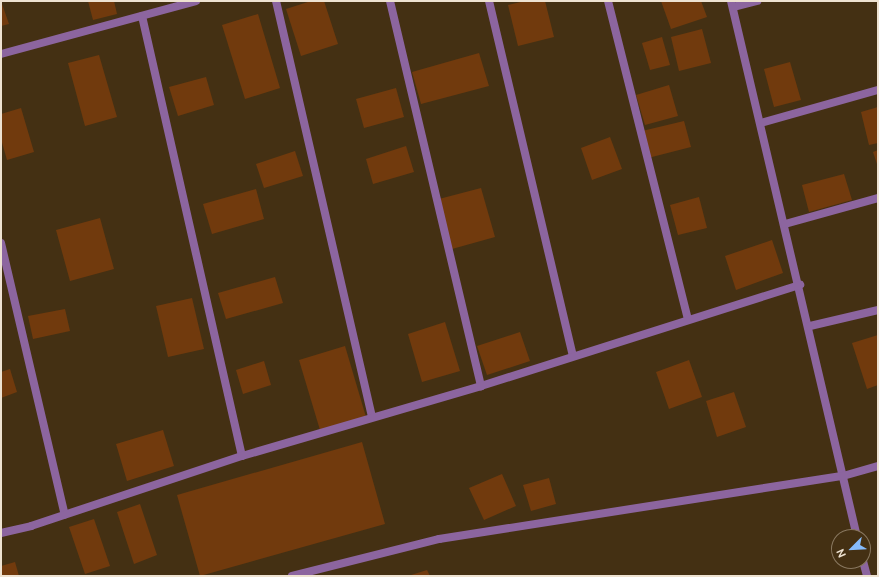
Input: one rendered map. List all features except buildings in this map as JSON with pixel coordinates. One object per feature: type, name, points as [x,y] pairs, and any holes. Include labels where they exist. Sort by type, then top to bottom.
[{"type":"street","points":[[1,54],[196,1]]},
{"type":"street","points":[[276,1],[372,416]]},
{"type":"street","points":[[390,1],[481,386]]},
{"type":"street","points":[[489,1],[573,355]]},
{"type":"street","points":[[608,1],[688,319]]},
{"type":"street","points":[[757,1],[732,4],[810,326],[855,529]]},
{"type":"street","points":[[142,16],[242,456]]},
{"type":"street","points":[[761,123],[878,90]]},
{"type":"street","points":[[785,224],[878,198]]},
{"type":"street","points":[[1,243],[65,515]]},
{"type":"street","points":[[1,532],[65,515],[242,456],[372,416],[481,386],[573,355],[800,285]]},
{"type":"street","points":[[810,326],[878,310]]},
{"type":"street","points":[[292,576],[439,539],[843,476],[878,466]]}]
